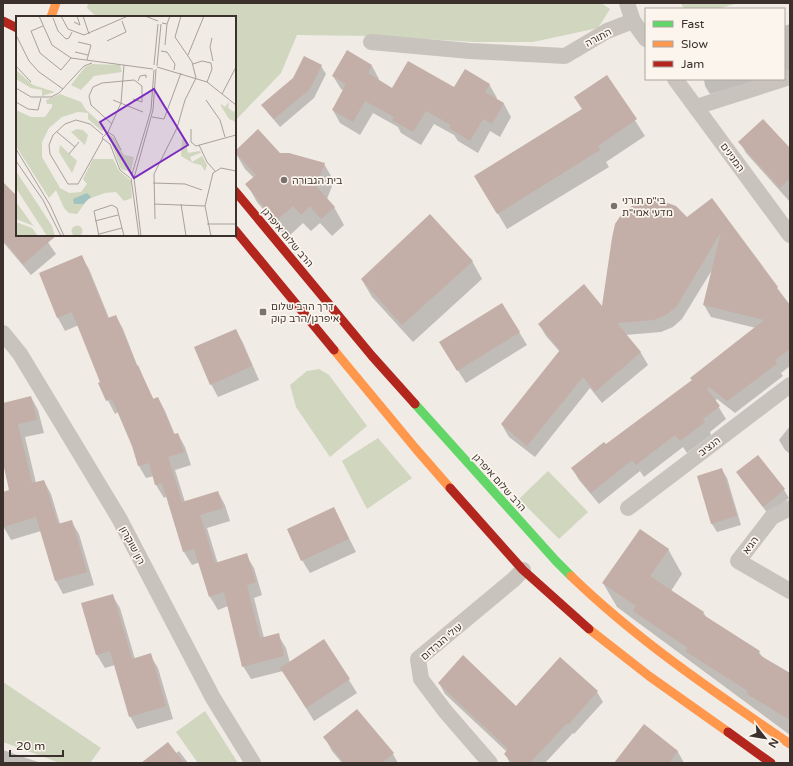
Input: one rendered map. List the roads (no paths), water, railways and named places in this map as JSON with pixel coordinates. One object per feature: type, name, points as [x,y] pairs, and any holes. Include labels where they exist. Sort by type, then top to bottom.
[{"type":"main road","points":[[52,16],[57,6]]},
{"type":"main road","points":[[3,20],[12,27],[16,28]]},
{"type":"main road","name":"הרב שלום איפרגן","points":[[236,191],[372,356],[513,514],[587,592],[650,645],[715,694],[790,744]]},
{"type":"main road","points":[[236,231],[416,449],[523,570],[580,623],[649,676],[771,763]]},
{"type":"street","points":[[627,3],[633,21],[645,38]]},
{"type":"street","name":"התורה","points":[[371,42],[470,51],[565,56],[607,31],[633,21]]},
{"type":"street","name":"המגינים","points":[[676,80],[790,236]]},
{"type":"street","points":[[696,107],[781,80]]},
{"type":"street","name":"רון שוקרון","points":[[3,333],[20,354],[119,518],[213,698],[252,763]]},
{"type":"street","name":"הנציב","points":[[628,508],[790,385]]},
{"type":"street","name":"הגיא","points":[[790,508],[772,517],[738,561],[790,592]]},
{"type":"street","name":"עולי הגרדום","points":[[490,763],[445,711],[421,679],[418,659],[523,570]]},
{"type":"place","name":"בית הגבורה","points":[[284,180]]},
{"type":"place","name":"בי\"ס תורני מדעי אמי\"ת","points":[[614,206]]},
{"type":"place","name":"דרך הרב שלום איפרגן/הרב קוק","points":[[263,312]]}]
